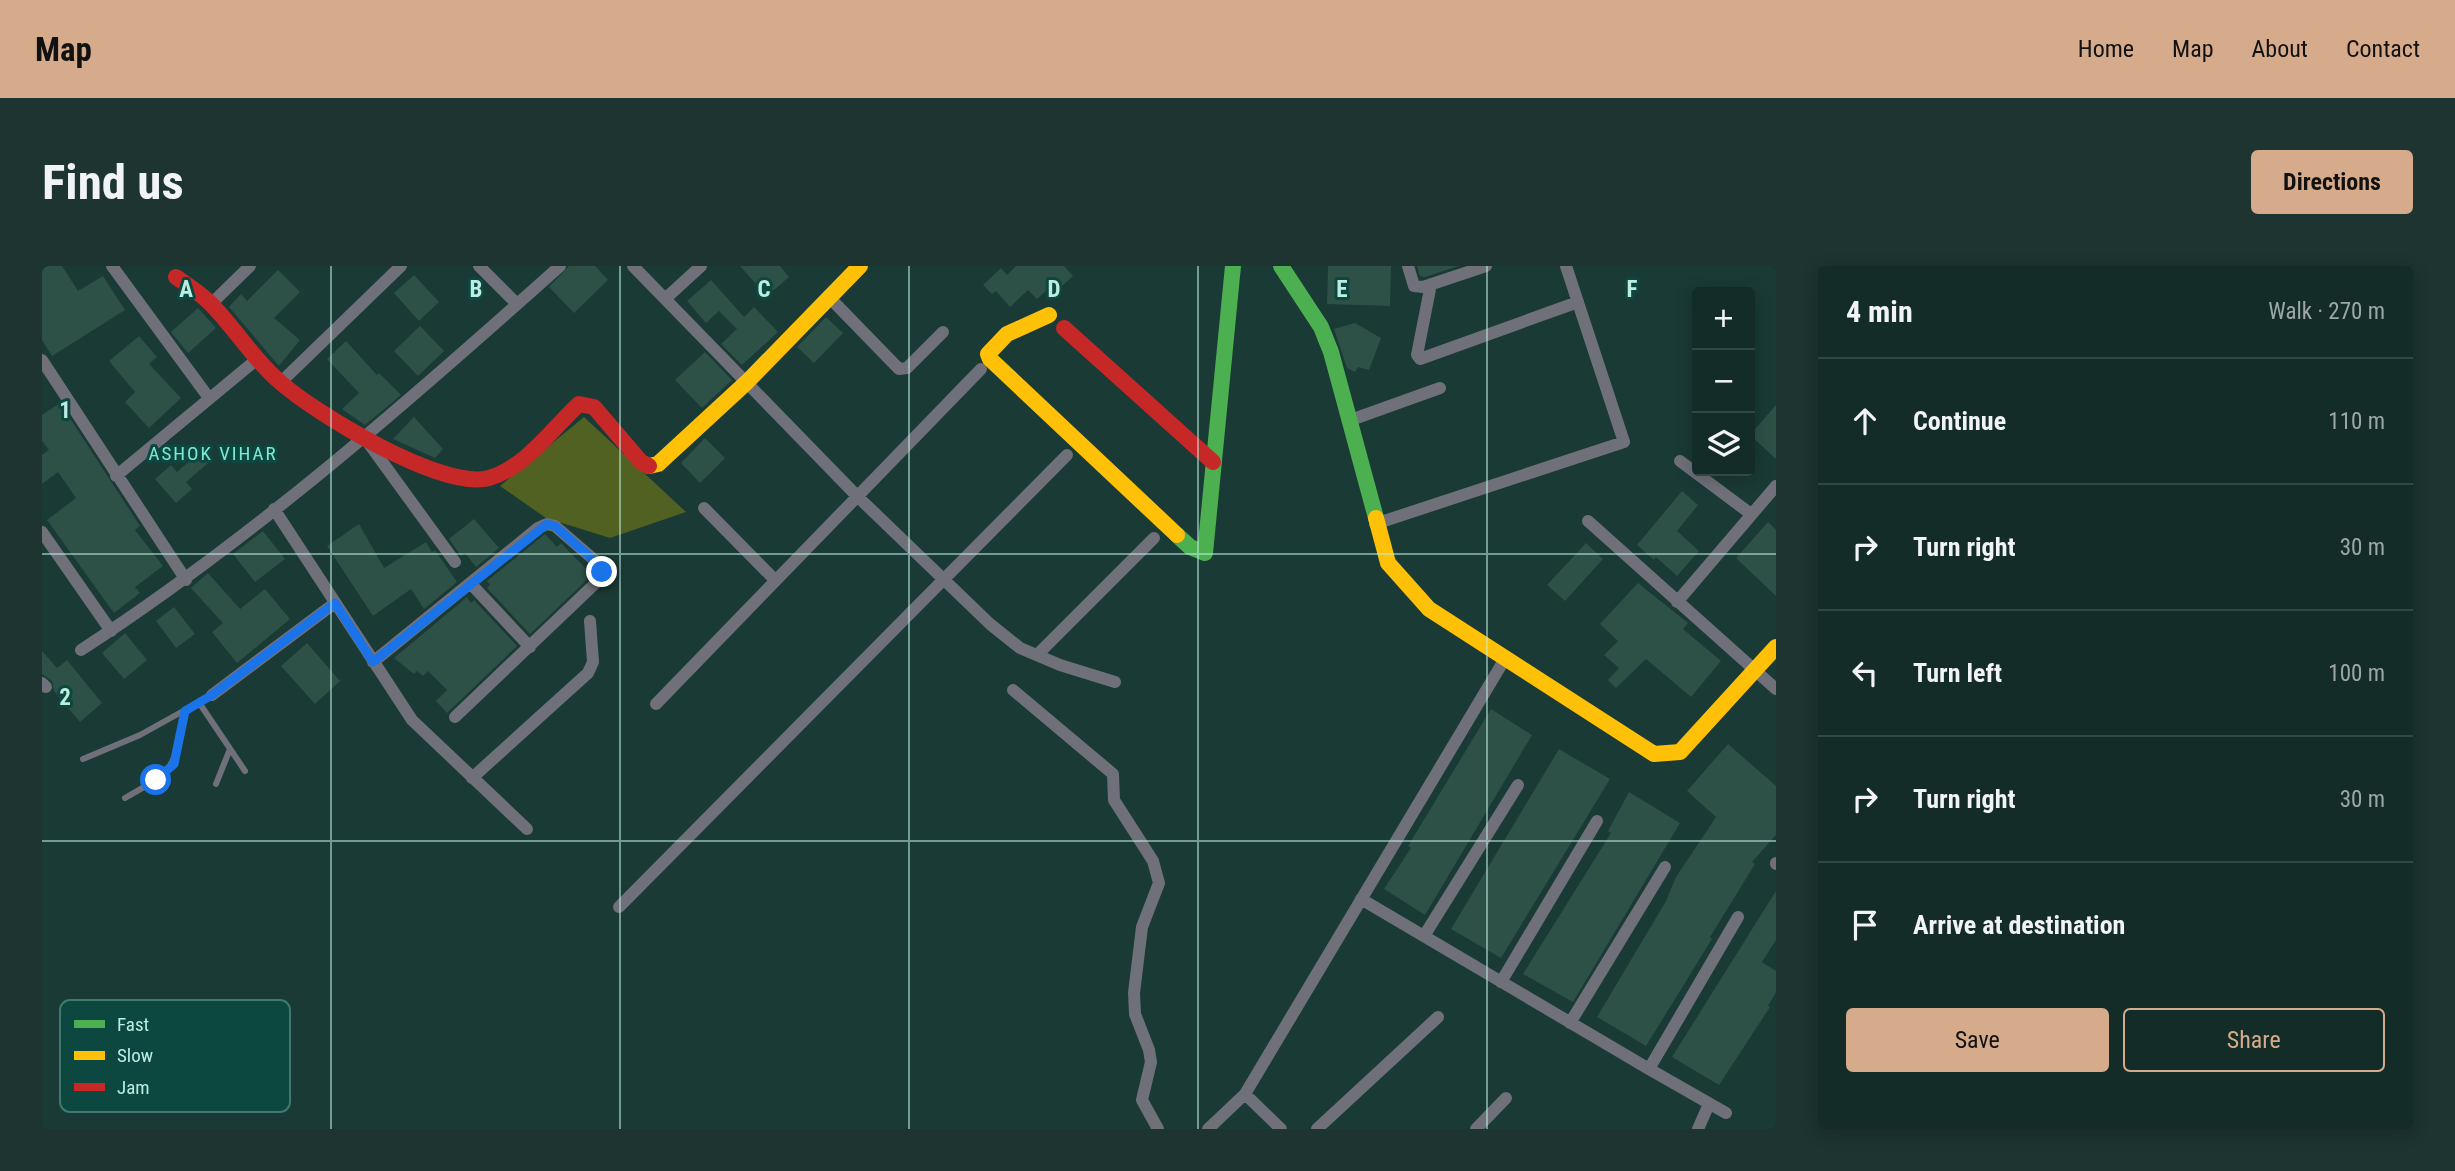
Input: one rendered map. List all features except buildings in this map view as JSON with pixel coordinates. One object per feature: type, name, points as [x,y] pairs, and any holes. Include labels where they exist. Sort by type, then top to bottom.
[{"type":"street","points":[[112,266],[209,398]]},
{"type":"street","points":[[211,304],[250,266]]},
{"type":"street","points":[[281,382],[401,266]]},
{"type":"street","points":[[479,266],[517,304]]},
{"type":"street","points":[[81,650],[186,580],[365,438],[560,266]]},
{"type":"street","points":[[633,266],[857,496],[989,624],[1020,648],[1115,682]]},
{"type":"street","points":[[665,299],[701,266]]},
{"type":"street","points":[[176,276],[211,304],[256,360],[281,382],[365,438],[438,473],[486,480],[511,467],[579,404],[586,403],[594,407],[641,462],[651,467],[670,455],[747,382],[860,266]]},
{"type":"street","points":[[1049,315],[1007,332],[991,348],[988,354],[990,359],[1190,547],[1205,553],[1233,266]]},
{"type":"street","points":[[1281,266],[1321,327],[1388,563],[1408,589],[1429,609],[1654,754],[1680,752],[1776,647]]},
{"type":"street","points":[[1408,266],[1414,286],[1431,284],[1486,266]]},
{"type":"street","points":[[1375,524],[1624,442],[1566,266]]},
{"type":"street","points":[[1431,284],[1417,355],[1420,359],[1578,302]]},
{"type":"street","points":[[828,296],[899,369],[907,368],[943,332]]},
{"type":"street","points":[[1064,328],[1213,462]]},
{"type":"street","points":[[116,475],[256,360]]},
{"type":"street","points":[[43,362],[186,580]]},
{"type":"street","points":[[656,704],[981,369]]},
{"type":"street","points":[[1348,421],[1440,388]]},
{"type":"street","points":[[365,438],[455,562]]},
{"type":"street","points":[[619,907],[1067,455]]},
{"type":"street","points":[[1680,461],[1751,514]]},
{"type":"street","points":[[1676,602],[1776,486]]},
{"type":"street","points":[[704,508],[775,580]]},
{"type":"street","points":[[274,509],[412,720],[527,829]]},
{"type":"street","points":[[1588,521],[1776,689]]},
{"type":"street","points":[[373,662],[547,524],[555,526],[599,565],[601,578],[455,717]]},
{"type":"street","points":[[42,532],[111,631]]},
{"type":"street","points":[[1037,655],[1154,538]]},
{"type":"street","points":[[472,585],[530,646]]},
{"type":"street","points":[[212,695],[335,603]]},
{"type":"street","points":[[472,778],[588,673],[593,662],[590,621]]},
{"type":"street","points":[[1208,1129],[1245,1094],[1506,657]]},
{"type":"street","points":[[1013,690],[1113,774],[1114,800],[1147,851],[1158,874],[1156,895],[1142,928],[1134,993],[1135,1014],[1151,1062],[1142,1100],[1158,1129]]},
{"type":"street","points":[[1424,936],[1518,785]]},
{"type":"street","points":[[1500,982],[1597,821]]},
{"type":"street","points":[[1570,1023],[1665,867]]},
{"type":"street","points":[[1361,899],[1726,1113]]},
{"type":"street","points":[[1649,1069],[1738,917]]},
{"type":"street","points":[[1317,1129],[1438,1017]]},
{"type":"street","points":[[1245,1094],[1281,1129]]},
{"type":"street","points":[[1476,1129],[1506,1098]]},
{"type":"street","points":[[1698,1129],[1709,1104]]},
{"type":"lane","points":[[83,758],[140,735],[212,695]]},
{"type":"lane","points":[[200,704],[245,771]]},
{"type":"lane","points":[[125,798],[165,775],[174,764],[185,711]]},
{"type":"lane","points":[[216,784],[230,749]]},
{"type":"green space","points":[[584,417],[686,512],[610,538],[546,518],[500,486]]},
{"type":"traffic: fast","points":[[1177,535],[1190,547],[1205,553],[1233,266]]},
{"type":"traffic: fast","points":[[1281,266],[1321,327],[1331,352],[1376,518]]},
{"type":"traffic: slow","points":[[649,466],[658,464],[747,382],[860,266]]},
{"type":"traffic: slow","points":[[1049,315],[1007,334],[988,354],[990,359],[1177,535]]},
{"type":"traffic: slow","points":[[1376,518],[1388,563],[1429,609],[1654,754],[1680,752],[1776,647]]},
{"type":"traffic: jam","points":[[176,277],[210,303],[261,363],[297,396],[350,430],[412,462],[468,479],[489,478],[515,466],[526,457],[579,404],[594,407],[641,462],[649,466]]},
{"type":"traffic: jam","points":[[1064,328],[1213,462]]},
{"type":"district","name":"ASHOK VIHAR","points":[[213,453]]},
{"type":"route","points":[[156,780],[165,775],[177,757],[185,711],[200,704],[335,603],[373,662],[472,585],[538,528],[547,524],[555,526],[599,565],[602,572]]}]
